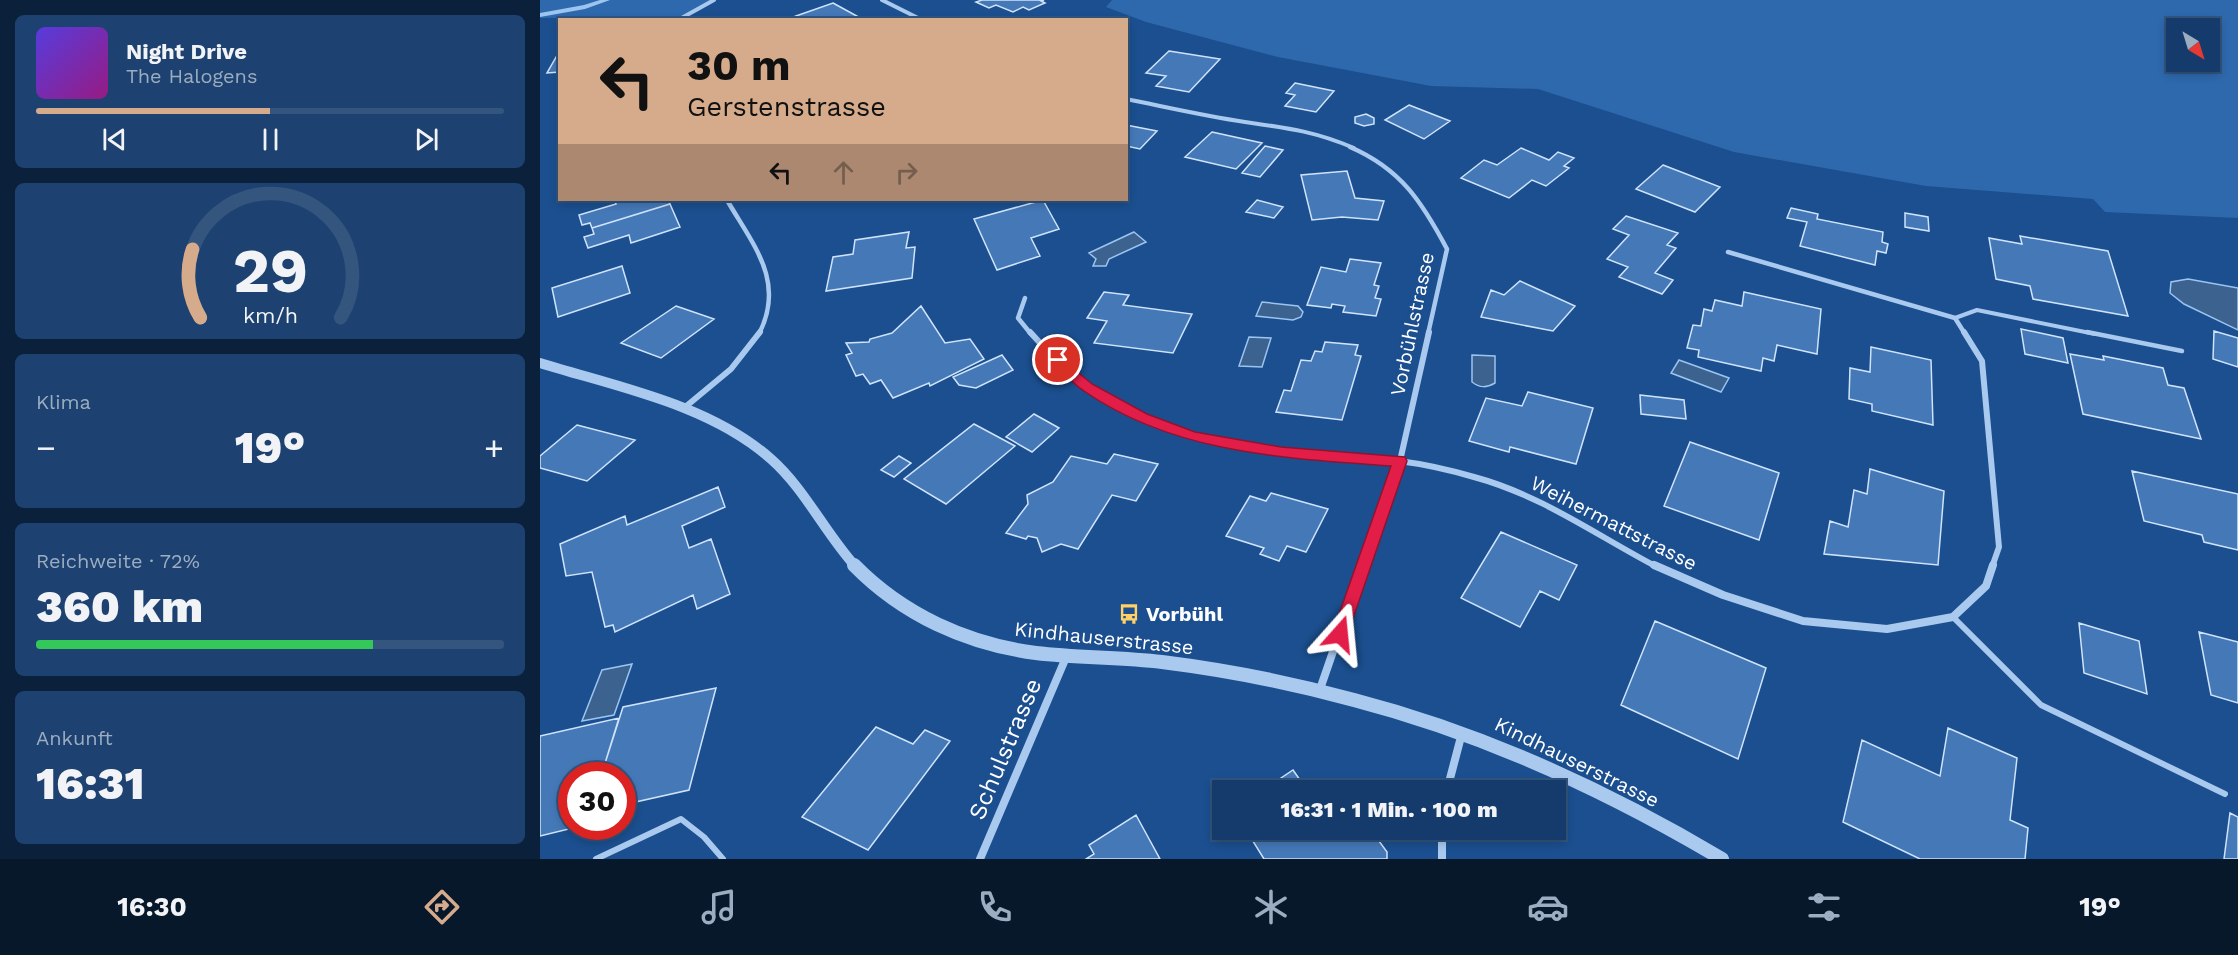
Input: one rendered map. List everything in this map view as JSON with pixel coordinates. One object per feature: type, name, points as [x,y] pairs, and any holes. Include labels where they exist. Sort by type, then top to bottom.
[{"type":"street","points":[[682,18],[714,0]]},
{"type":"street","points":[[882,0],[918,18]]},
{"type":"street","name":"Vorbühlstrasse","points":[[1128,99],[1211,116],[1286,126],[1323,135],[1366,154],[1397,176],[1423,204],[1447,249],[1400,461],[1319,692]]},
{"type":"street","points":[[681,410],[717,381],[756,342],[771,311],[770,279],[728,201]]},
{"type":"street","points":[[1728,252],[1954,318],[1982,361],[1999,547],[1986,586],[1953,617]]},
{"type":"street","name":"Weihermattstrasse","points":[[1025,298],[1018,318],[1043,347],[1088,387],[1142,417],[1193,437],[1281,453],[1400,461],[1475,477],[1538,499],[1655,566],[1723,595],[1803,621],[1887,629],[1953,617]]},
{"type":"street","name":"Kindhauserstrasse","points":[[540,363],[681,410],[738,435],[771,459],[844,556],[873,585],[905,611],[1002,647],[1067,655],[1150,660],[1319,692],[1414,715],[1500,745],[1608,796],[1722,859]]},
{"type":"street","name":"Schulstrasse","points":[[980,859],[1067,655]]},
{"type":"street","points":[[1450,780],[1463,731]]},
{"type":"street","points":[[1442,840],[1442,859]]},
{"type":"lane","points":[[1954,318],[1977,310],[2182,351]]},
{"type":"lane","points":[[1953,617],[2041,705],[2225,794]]},
{"type":"lane","points":[[596,859],[681,819],[704,837],[723,859]]},
{"type":"shaded area","points":[[540,0],[714,0],[683,16],[540,18]]},
{"type":"shaded area","points":[[1112,0],[2238,0],[2238,218],[2105,212],[2093,199],[1926,186],[1734,152],[1538,89],[1431,86],[1278,57],[1146,22],[1106,7]]},
{"type":"shaded area","points":[[1134,232],[1146,242],[1109,259],[1106,266],[1093,266],[1096,259],[1089,253]]},
{"type":"shaded area","points":[[2188,279],[2238,288],[2238,330],[2184,304],[2170,293],[2171,282]]},
{"type":"shaded area","points":[[1262,302],[1298,306],[1303,312],[1301,317],[1293,320],[1256,316]]},
{"type":"shaded area","points":[[1249,337],[1271,338],[1262,367],[1239,366]]},
{"type":"shaded area","points":[[1472,355],[1495,356],[1495,383],[1483,387],[1472,382]]},
{"type":"shaded area","points":[[1679,360],[1729,378],[1721,392],[1671,373]]},
{"type":"shaded area","points":[[632,664],[614,715],[582,721],[602,670]]},
{"type":"building","points":[[982,0],[1044,0],[1041,1],[1045,3],[1029,10],[1023,7],[1013,12],[996,5],[989,8],[976,2]]},
{"type":"building","points":[[833,3],[860,18],[800,18],[796,16]]},
{"type":"building","points":[[1169,51],[1220,59],[1189,92],[1156,86],[1166,76],[1146,73]]},
{"type":"building","points":[[558,54],[558,72],[547,73]]},
{"type":"building","points":[[1295,83],[1334,91],[1316,112],[1285,106],[1295,95],[1286,93]]},
{"type":"building","points":[[1409,105],[1450,121],[1424,139],[1385,120]]},
{"type":"building","points":[[1366,114],[1374,118],[1374,124],[1364,126],[1355,123],[1355,117]]},
{"type":"building","points":[[1128,125],[1157,131],[1140,149],[1128,146]]},
{"type":"building","points":[[1212,132],[1262,143],[1236,169],[1185,157]]},
{"type":"building","points":[[1265,146],[1283,150],[1260,177],[1242,173]]},
{"type":"building","points":[[1521,148],[1549,160],[1558,152],[1574,158],[1564,166],[1569,168],[1546,186],[1532,180],[1509,198],[1461,178],[1484,160],[1497,165]]},
{"type":"building","points":[[1663,165],[1720,187],[1695,212],[1636,189]]},
{"type":"building","points":[[1347,171],[1355,198],[1384,201],[1378,220],[1342,217],[1312,220],[1301,175]]},
{"type":"building","points":[[1257,200],[1283,207],[1274,218],[1246,212]]},
{"type":"building","points":[[614,201],[668,201],[670,204],[592,228],[590,223],[582,225],[579,215],[616,204]]},
{"type":"building","points":[[1044,201],[1059,229],[1031,238],[1040,256],[997,270],[974,219]]},
{"type":"building","points":[[670,204],[680,227],[631,243],[629,235],[588,248],[584,237],[594,234],[592,228]]},
{"type":"building","points":[[1791,208],[1818,214],[1817,219],[1883,232],[1882,242],[1888,244],[1886,253],[1877,251],[1875,265],[1800,246],[1807,222],[1787,218]]},
{"type":"building","points":[[1905,213],[1928,217],[1929,231],[1905,227]]},
{"type":"building","points":[[1626,216],[1678,233],[1667,245],[1676,248],[1655,273],[1673,280],[1662,294],[1619,277],[1628,267],[1607,259],[1629,235],[1613,229]]},
{"type":"building","points":[[909,232],[906,248],[915,247],[912,278],[826,291],[833,257],[853,254],[855,240]]},
{"type":"building","points":[[2020,236],[2108,251],[2128,316],[2033,299],[2030,286],[1996,279],[1989,238],[2022,244]]},
{"type":"building","points":[[1350,259],[1381,263],[1374,285],[1379,286],[1375,298],[1381,299],[1376,316],[1343,312],[1345,306],[1332,304],[1331,308],[1307,305],[1321,267],[1346,272]]},
{"type":"building","points":[[622,266],[630,293],[558,317],[552,288]]},
{"type":"building","points":[[1520,281],[1575,306],[1553,331],[1481,317],[1491,290],[1504,295]]},
{"type":"building","points":[[1104,292],[1129,295],[1123,305],[1192,314],[1173,353],[1094,343],[1107,321],[1087,318]]},
{"type":"building","points":[[1744,292],[1821,309],[1817,354],[1777,345],[1774,361],[1763,358],[1761,371],[1698,357],[1699,350],[1687,348],[1693,325],[1701,326],[1704,309],[1712,311],[1715,300],[1742,306]]},
{"type":"building","points":[[676,306],[714,319],[661,358],[621,343]]},
{"type":"building","points":[[921,306],[945,343],[970,339],[984,359],[930,386],[929,383],[893,398],[881,380],[870,384],[863,374],[856,376],[846,355],[852,353],[846,343],[869,342],[870,339],[892,333]]},
{"type":"building","points":[[2021,329],[2063,338],[2068,363],[2025,354]]},
{"type":"building","points":[[2214,331],[2238,338],[2238,367],[2213,359]]},
{"type":"building","points":[[1325,342],[1358,345],[1355,355],[1361,356],[1342,420],[1276,412],[1284,390],[1291,391],[1301,360],[1311,361],[1315,351],[1322,352]]},
{"type":"building","points":[[1871,347],[1931,360],[1933,425],[1872,411],[1872,404],[1849,399],[1850,368],[1870,372]]},
{"type":"building","points":[[2070,354],[2104,360],[2103,356],[2163,368],[2168,385],[2184,388],[2201,439],[2083,414]]},
{"type":"building","points":[[1002,355],[1013,370],[976,388],[959,385],[953,377]]},
{"type":"building","points":[[1528,392],[1593,408],[1576,464],[1510,447],[1509,452],[1469,441],[1486,398],[1522,406]]},
{"type":"building","points":[[1640,395],[1684,400],[1686,419],[1641,414]]},
{"type":"building","points":[[1034,414],[1059,428],[1032,452],[1006,437]]},
{"type":"building","points":[[974,424],[1015,446],[946,504],[904,479]]},
{"type":"building","points":[[577,425],[635,440],[587,481],[540,468],[540,456]]},
{"type":"building","points":[[1690,442],[1779,473],[1759,540],[1664,506]]},
{"type":"building","points":[[1114,454],[1158,464],[1136,501],[1112,495],[1078,549],[1061,544],[1042,552],[1037,538],[1028,536],[1026,539],[1006,533],[1028,504],[1027,495],[1053,482],[1071,456],[1107,464]]},
{"type":"building","points":[[899,456],[911,463],[894,477],[881,470]]},
{"type":"building","points":[[1870,469],[1944,491],[1938,565],[1824,554],[1830,521],[1848,527],[1854,490],[1867,494]]},
{"type":"building","points":[[2132,471],[2238,494],[2238,550],[2204,542],[2202,535],[2144,521]]},
{"type":"building","points":[[718,487],[725,507],[682,526],[689,548],[711,539],[730,594],[697,609],[693,595],[615,632],[613,625],[605,627],[592,572],[566,576],[560,544],[625,516],[627,525]]},
{"type":"building","points":[[1271,493],[1328,509],[1306,552],[1287,546],[1279,561],[1260,554],[1264,548],[1226,536],[1250,496],[1266,501]]},
{"type":"building","points":[[1501,532],[1577,565],[1559,600],[1540,591],[1520,627],[1461,598]]},
{"type":"building","points":[[1655,621],[1766,668],[1738,759],[1621,705]]},
{"type":"building","points":[[2079,623],[2139,641],[2147,694],[2084,673]]},
{"type":"building","points":[[2199,632],[2238,642],[2238,703],[2211,695]]},
{"type":"building","points":[[716,688],[689,790],[636,802],[636,762],[605,762],[623,707]]},
{"type":"building","points":[[619,718],[605,762],[558,762],[558,832],[540,836],[540,736]]},
{"type":"building","points":[[876,727],[913,744],[925,730],[950,741],[868,850],[802,817]]},
{"type":"building","points":[[1948,728],[2017,758],[2010,820],[2028,828],[2025,859],[1920,859],[1843,822],[1862,740],[1940,776]]},
{"type":"building","points":[[1293,770],[1300,780],[1278,780]]},
{"type":"building","points":[[2230,813],[2238,817],[2238,859],[2224,859]]},
{"type":"building","points":[[1136,815],[1160,859],[1086,859],[1094,854],[1089,845]]},
{"type":"building","points":[[1252,840],[1378,840],[1387,852],[1387,859],[1264,859]]},
{"type":"waterway","points":[[540,15],[585,7],[607,0]]},
{"type":"place","name":"Vorbühl","points":[[1129,614]]},
{"type":"route","points":[[1058,360],[1088,387],[1142,417],[1193,437],[1281,453],[1400,461],[1340,634]]}]
